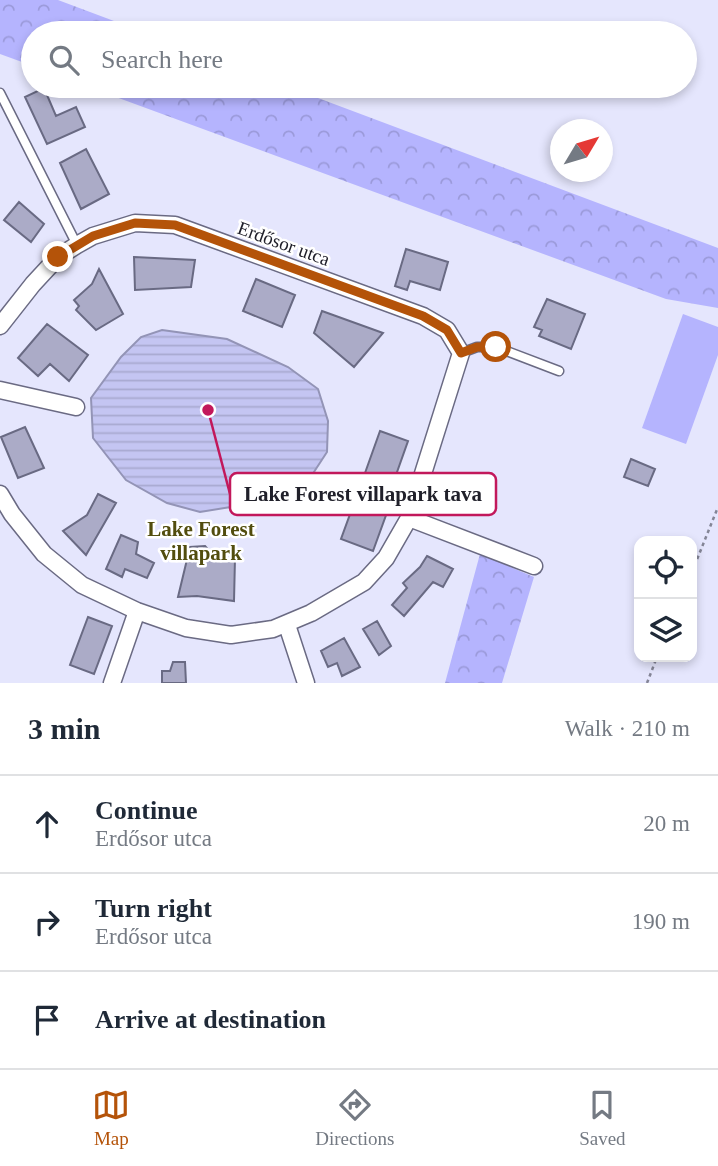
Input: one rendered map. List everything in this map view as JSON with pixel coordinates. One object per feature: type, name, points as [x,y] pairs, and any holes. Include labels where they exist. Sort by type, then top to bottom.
[{"type":"street","name":"Erdősor utca","points":[[0,327],[58,257],[77,245],[93,236],[135,223],[175,225],[423,316],[447,330],[461,353]]},
{"type":"street","points":[[0,494],[12,514],[44,554],[82,585],[137,611],[187,628],[231,635],[287,625],[364,582],[386,558],[409,518],[461,353]]},
{"type":"street","points":[[0,390],[76,407]]},
{"type":"street","points":[[409,518],[534,566]]},
{"type":"street","points":[[112,683],[137,611]]},
{"type":"street","points":[[287,625],[306,683]]},
{"type":"lane","points":[[0,93],[77,245]]},
{"type":"lane","points":[[461,353],[477,347],[496,347],[559,371]]},
{"type":"path","points":[[697,560],[718,507]]},
{"type":"path","points":[[647,683],[655,662]]},
{"type":"green space","points":[[0,0],[58,0],[114,21],[21,21],[21,62],[0,54]]},
{"type":"green space","points":[[119,98],[318,98],[718,248],[718,308],[666,299]]},
{"type":"green space","points":[[683,314],[718,327],[718,355],[686,444],[642,428]]},
{"type":"green space","points":[[480,554],[534,577],[502,683],[445,683]]},
{"type":"shaded area","points":[[162,330],[227,339],[288,367],[318,389],[328,421],[327,452],[310,478],[283,494],[249,504],[200,512],[167,503],[126,480],[93,438],[91,398],[121,357],[141,337]]},
{"type":"building","points":[[25,98],[48,98],[56,116],[76,107],[85,127],[47,144]]},
{"type":"building","points":[[86,149],[109,194],[81,209],[60,163]]},
{"type":"building","points":[[19,202],[44,224],[31,242],[4,220]]},
{"type":"building","points":[[406,249],[448,262],[440,290],[410,281],[407,290],[395,286]]},
{"type":"building","points":[[134,257],[195,260],[191,287],[135,290]]},
{"type":"building","points":[[99,269],[123,314],[96,330],[76,310],[79,306],[74,300],[92,284]]},
{"type":"building","points":[[256,279],[295,295],[282,327],[243,311]]},
{"type":"building","points":[[547,299],[585,314],[571,349],[539,336],[542,330],[534,327]]},
{"type":"building","points":[[322,311],[383,333],[354,367],[314,333]]},
{"type":"building","points":[[47,324],[88,355],[69,381],[50,364],[38,376],[18,358]]},
{"type":"building","points":[[25,427],[44,468],[18,478],[1,437]]},
{"type":"building","points":[[380,431],[408,441],[385,506],[389,507],[373,551],[341,539],[357,495],[367,499],[375,476],[365,473]]},
{"type":"building","points":[[631,459],[655,469],[648,486],[624,477]]},
{"type":"building","points":[[98,494],[116,503],[86,555],[63,531],[87,515]]},
{"type":"building","points":[[121,535],[138,542],[136,554],[154,563],[147,578],[125,569],[122,577],[106,569]]},
{"type":"building","points":[[205,546],[218,561],[235,558],[234,601],[197,596],[178,597],[190,547]]},
{"type":"building","points":[[427,556],[453,569],[443,587],[433,582],[404,616],[392,605],[407,588],[403,583]]},
{"type":"building","points":[[88,617],[112,626],[94,674],[70,665]]},
{"type":"building","points":[[377,621],[391,646],[379,655],[363,629]]},
{"type":"building","points":[[344,638],[360,667],[342,676],[337,663],[328,667],[321,651]]},
{"type":"building","points":[[173,662],[185,662],[186,683],[162,683],[162,671],[170,671]]},
{"type":"place","name":"Lake Forest villapark tava","points":[[208,410]]},
{"type":"district","name":"Lake Forest villapark","points":[[201,541]]},
{"type":"route","points":[[58,257],[93,236],[135,223],[175,225],[423,316],[447,330],[461,353],[477,347],[496,347]]}]
